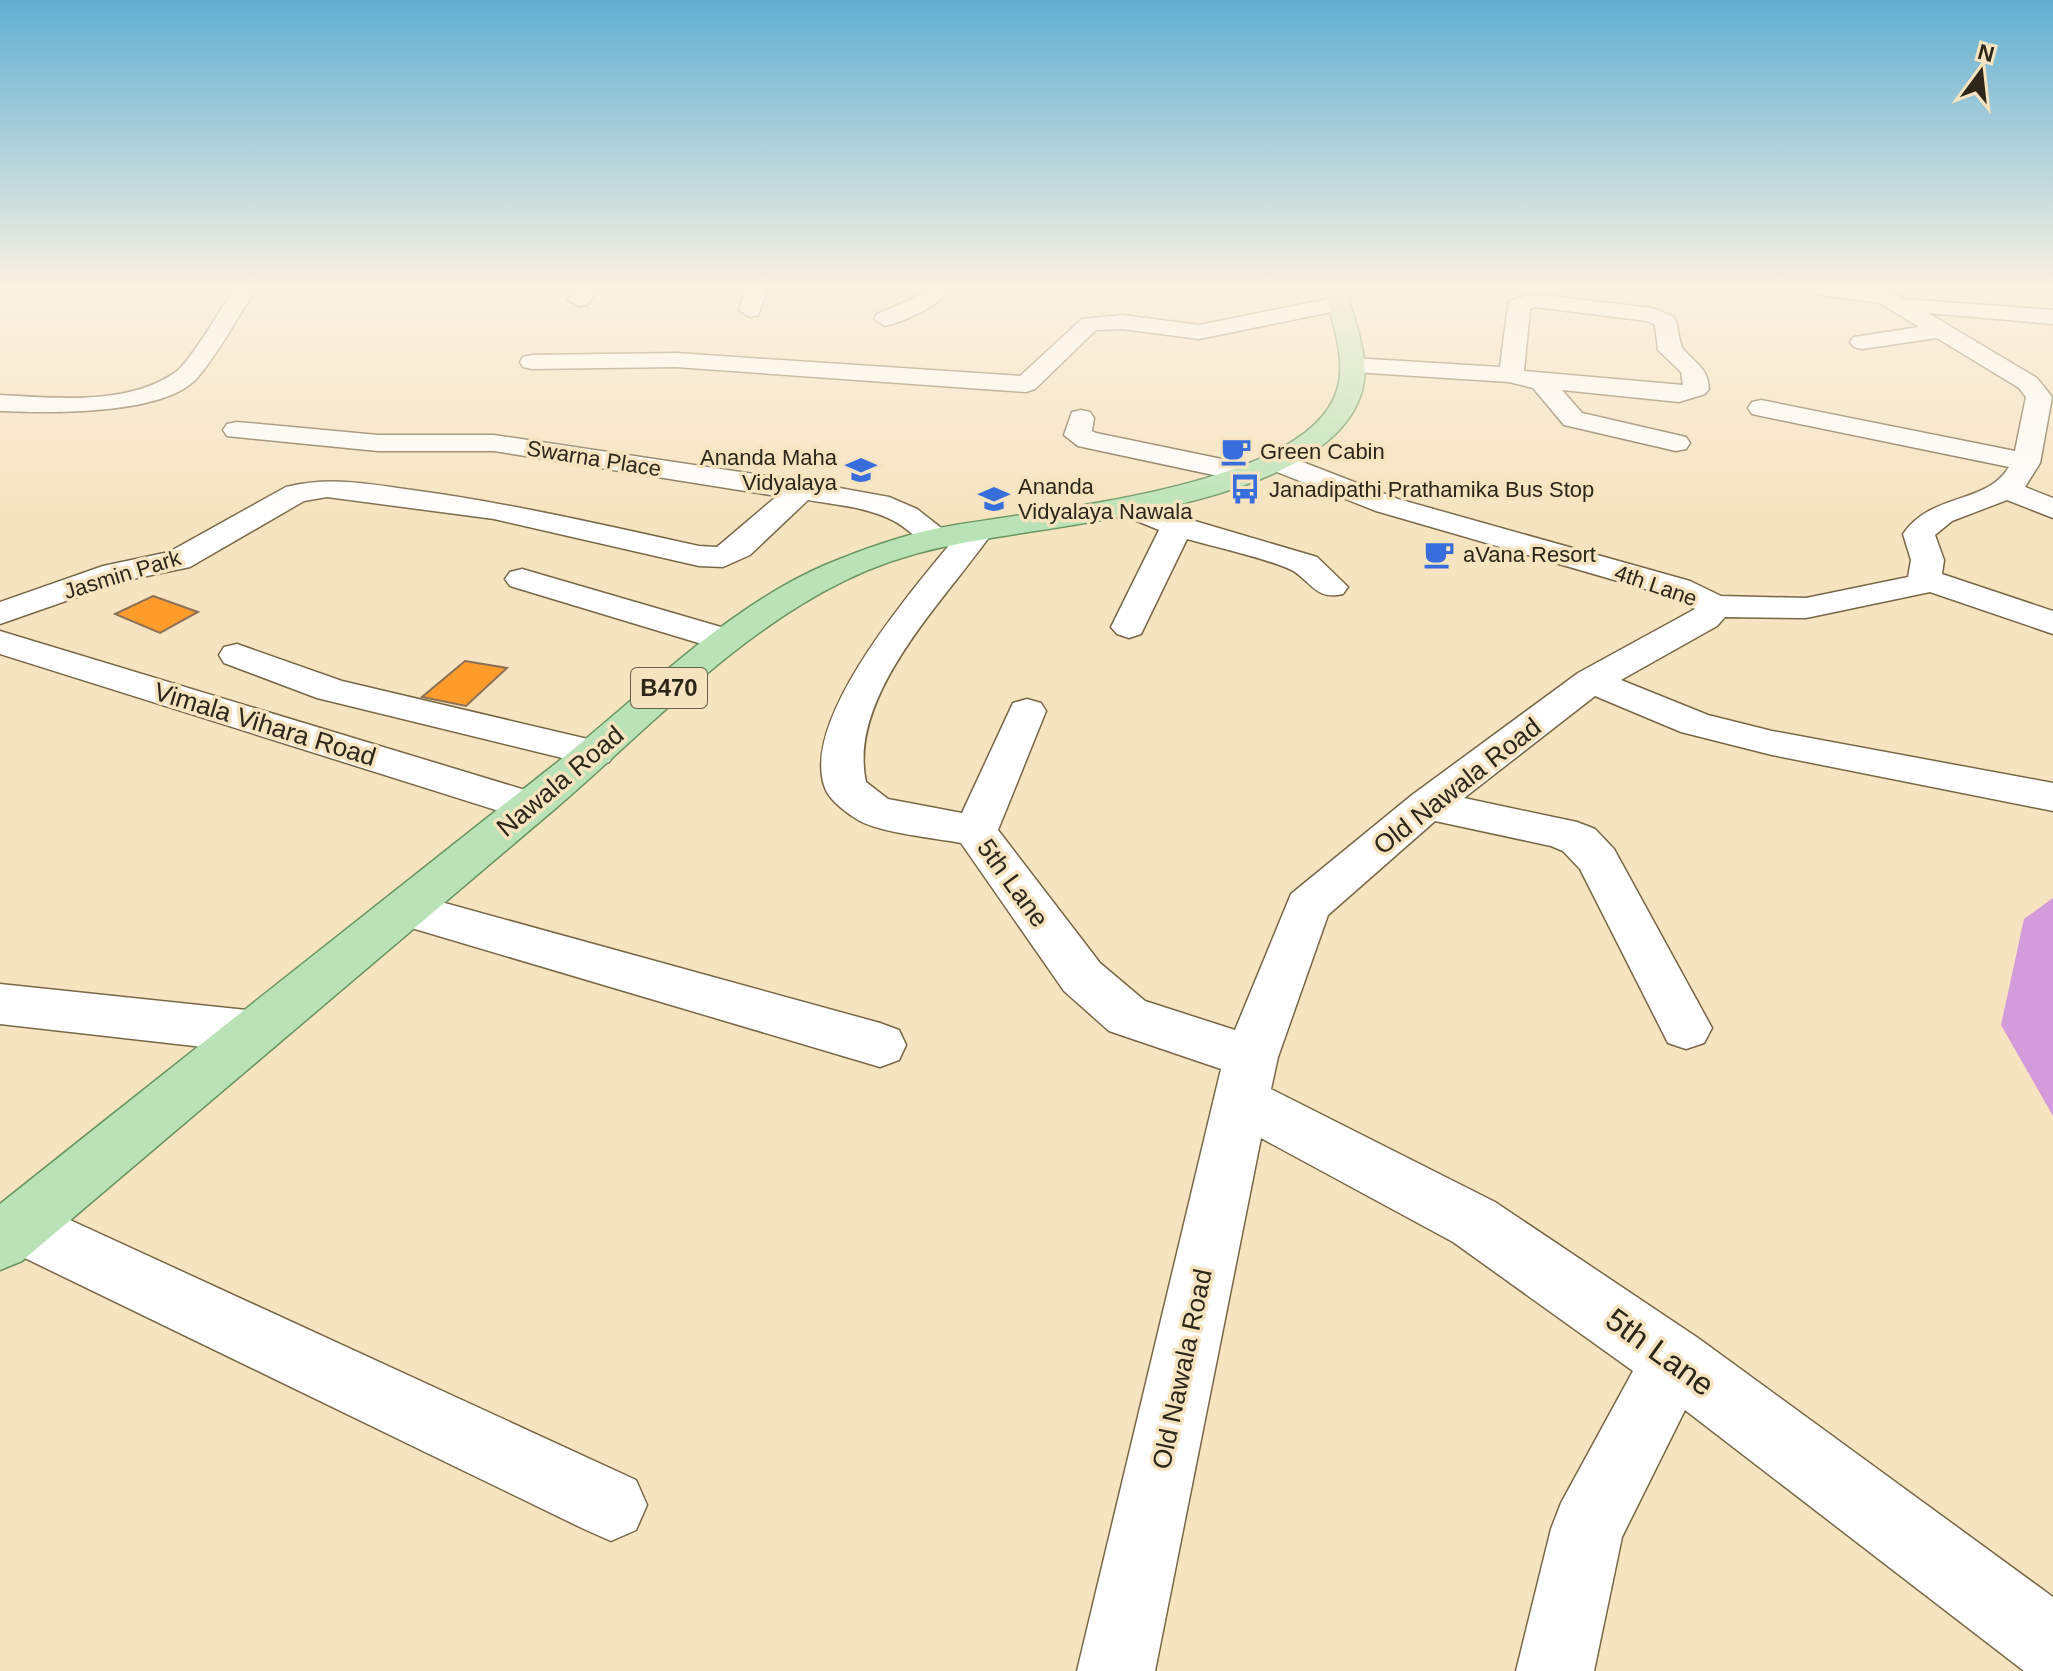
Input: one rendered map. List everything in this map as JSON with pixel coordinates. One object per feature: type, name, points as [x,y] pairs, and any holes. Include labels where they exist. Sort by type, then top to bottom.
[{"type":"main road","name":"Nawala Road","points":[[10,1233],[595,753],[725,640],[832,574],[877,556],[957,536],[1172,499],[1262,468],[1311,443],[1341,410],[1350,390],[1353,367]]},
{"type":"street","points":[[0,403],[77,407],[113,402],[175,383],[192,367]]},
{"type":"street","points":[[772,367],[1026,384],[1044,367]]},
{"type":"street","points":[[841,372],[846,367]]},
{"type":"street","points":[[1384,367],[1511,375],[1541,381],[1610,385],[1679,394],[1696,389],[1697,379],[1691,367]]},
{"type":"street","points":[[1511,375],[1512,367]]},
{"type":"street","points":[[1974,367],[2037,432],[2053,509]]},
{"type":"street","points":[[1541,381],[1573,419],[1676,443]]},
{"type":"street","points":[[1761,408],[2037,432]]},
{"type":"street","name":"4th Lane","points":[[1081,418],[1078,435],[1088,440],[1262,468],[1678,588],[1715,606]]},
{"type":"street","name":"Swarna Place","points":[[237,430],[378,443],[494,443],[878,503],[957,536]]},
{"type":"street","points":[[1715,606],[1806,608],[1919,585],[1930,560],[1919,534],[1927,521],[2037,432]]},
{"type":"street","name":"Jasmin Park","points":[[0,614],[115,573],[179,560],[296,493],[327,488],[494,510],[699,556],[723,557],[739,548],[801,490]]},
{"type":"street","points":[[1131,508],[1177,526],[1305,564],[1331,587]]},
{"type":"street","points":[[1129,627],[1177,526]]},
{"type":"street","name":"5th Lane","points":[[957,536],[862,694],[841,753],[846,788],[875,811],[976,831],[1082,977],[1127,1016],[1246,1078],[1474,1222],[1675,1361],[2053,1645]]},
{"type":"street","points":[[522,579],[725,640]]},
{"type":"street","points":[[1924,579],[2053,623]]},
{"type":"street","name":"Old Nawala Road","points":[[1116,1671],[1246,1078],[1308,906],[1427,805],[1591,681],[1705,619],[1715,606]]},
{"type":"street","name":"Vimala Vihara Road","points":[[0,642],[530,806]]},
{"type":"street","points":[[237,655],[330,690],[595,753]]},
{"type":"street","points":[[1591,681],[1695,724],[1772,743],[2053,797]]},
{"type":"street","points":[[976,831],[1027,711]]},
{"type":"street","points":[[1427,805],[1561,833],[1579,840],[1598,860],[1686,1028]]},
{"type":"street","points":[[405,909],[880,1045]]},
{"type":"street","points":[[0,1004],[256,1032]]},
{"type":"street","points":[[10,1233],[611,1505]]},
{"type":"street","points":[[1555,1671],[1587,1529],[1675,1361]]},
{"type":"shaded area","points":[[2053,898],[2053,1116],[2001,1025],[2024,919]]},
{"type":"building","points":[[153,596],[198,612],[160,633],[115,614]]},
{"type":"building","points":[[465,661],[507,668],[466,706],[422,697]]},
{"type":"place","name":"Green Cabin","points":[[1236,451]]},
{"type":"place","name":"Ananda Maha Vidyalaya","points":[[861,470]]},
{"type":"place","name":"Janadipathi Prathamika Bus Stop","points":[[1245,489]]},
{"type":"place","name":"Ananda Vidyalaya Nawala","points":[[994,499]]},
{"type":"place","name":"aVana Resort","points":[[1439,554]]}]
